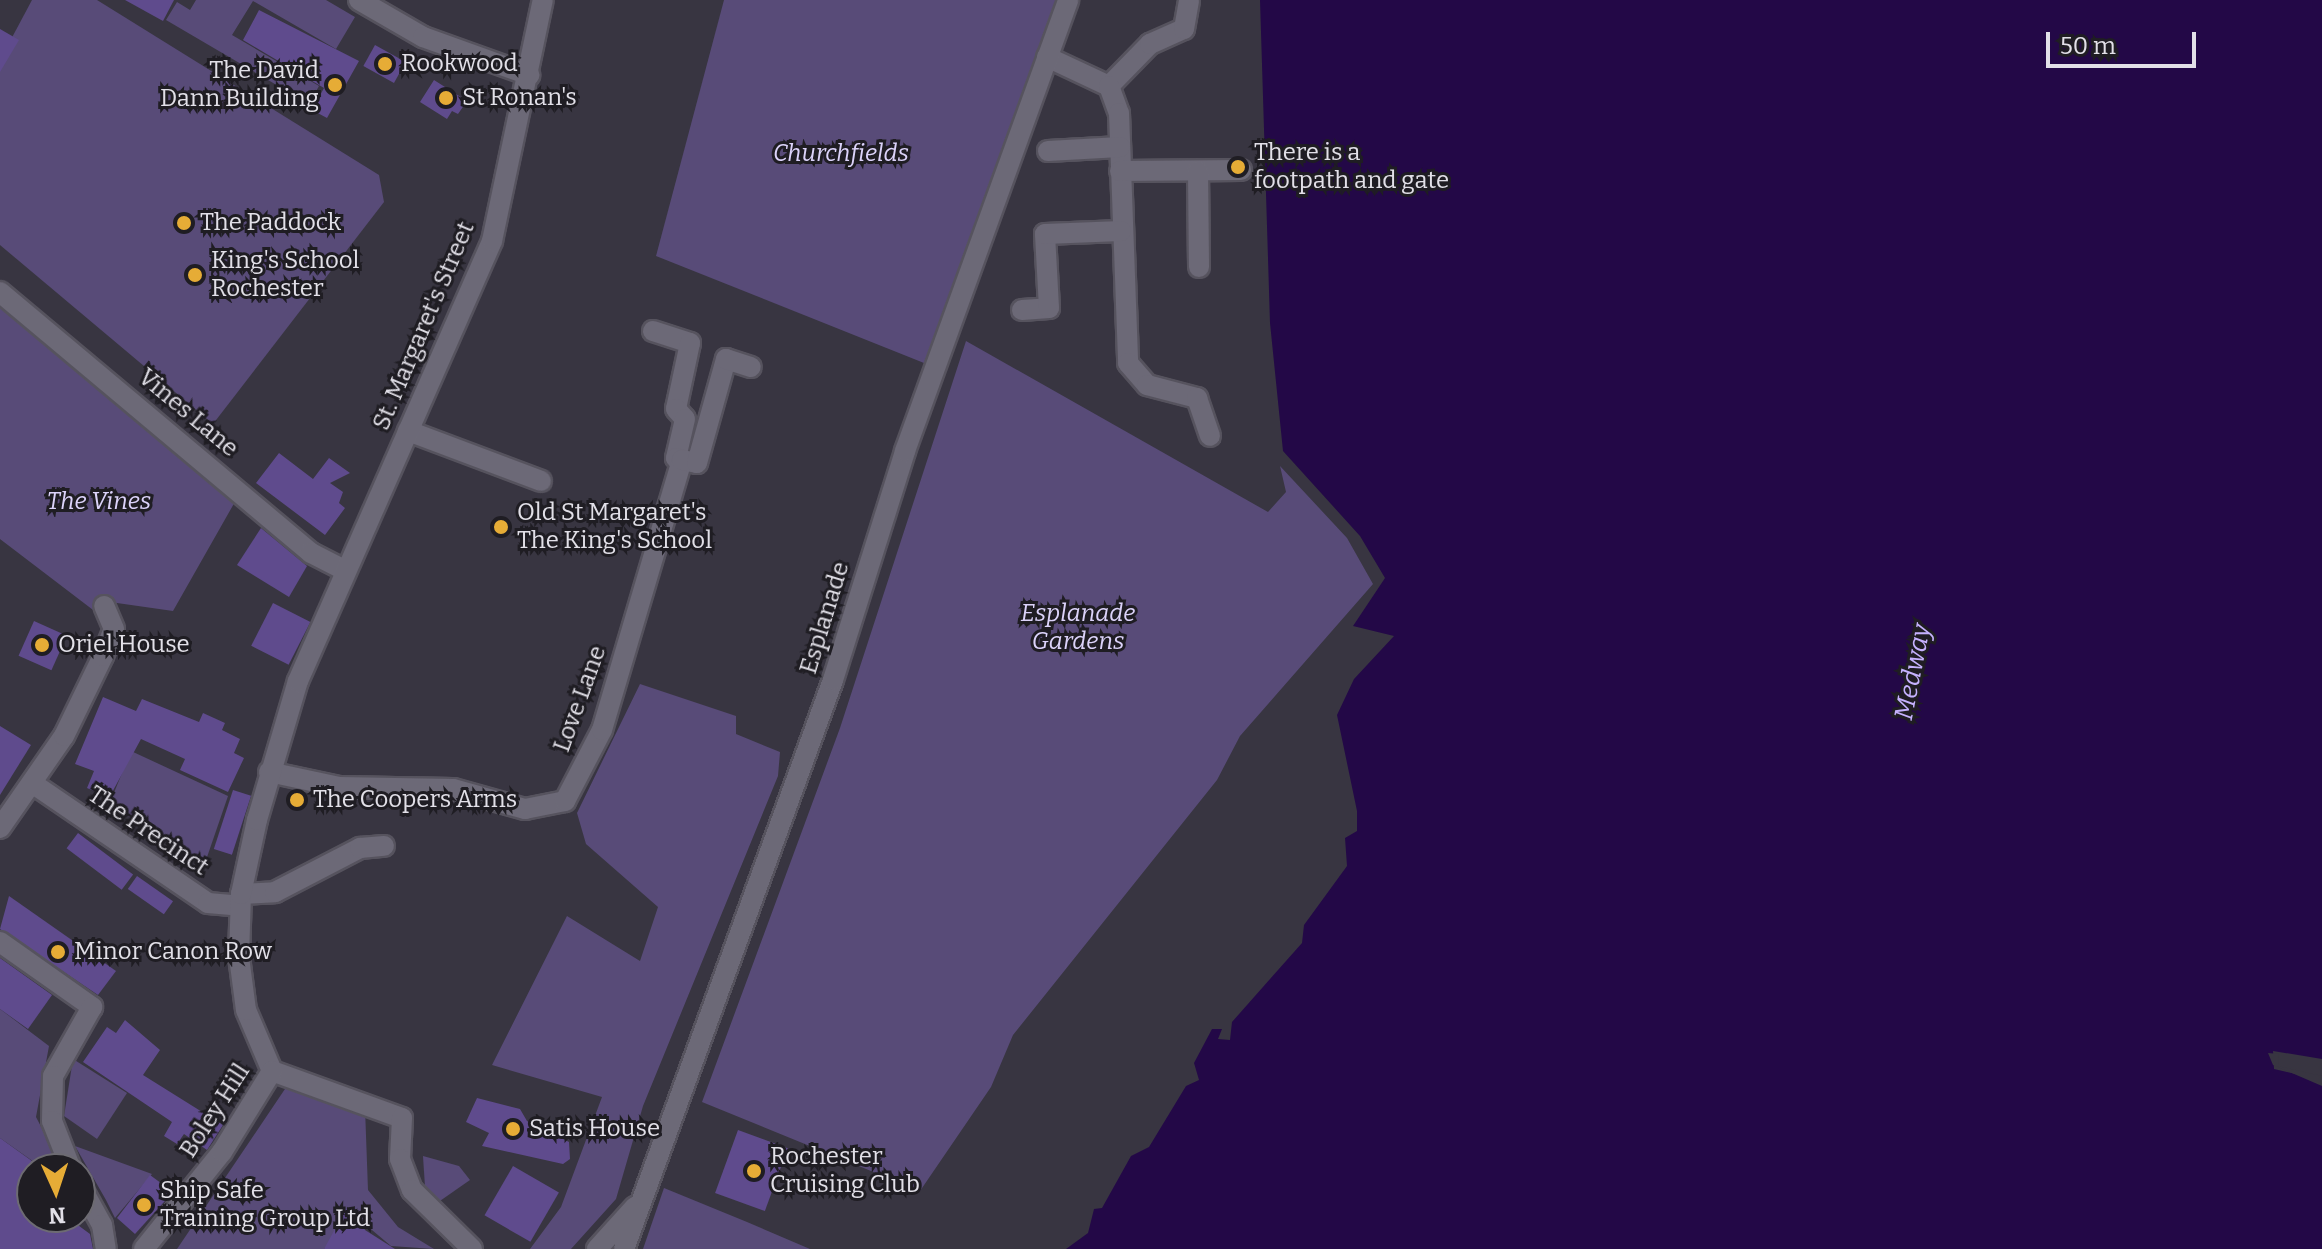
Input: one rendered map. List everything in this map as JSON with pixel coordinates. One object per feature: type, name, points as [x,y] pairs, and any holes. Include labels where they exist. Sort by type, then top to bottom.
[{"type":"street","points":[[359,0],[423,37],[529,75]]},
{"type":"street","name":"St. Margaret's Street","points":[[272,1071],[243,998],[240,900],[269,772],[344,570],[492,241],[543,0]]},
{"type":"street","name":"Esplanade","points":[[624,1249],[833,680],[905,451],[1068,0]]},
{"type":"street","points":[[1109,86],[1150,44],[1184,29],[1189,0]]},
{"type":"street","points":[[1047,57],[1109,86],[1119,105],[1121,231],[1129,367],[1147,385],[1197,398],[1210,436]]},
{"type":"street","points":[[1048,151],[1120,147]]},
{"type":"street","points":[[1120,171],[1241,170]]},
{"type":"street","points":[[1198,171],[1199,267]]},
{"type":"street","points":[[1022,310],[1049,308],[1045,234],[1121,231]]},
{"type":"street","name":"Vines Lane","points":[[0,292],[311,553],[344,570]]},
{"type":"street","name":"Love Lane","points":[[653,331],[690,343],[676,409],[685,419],[676,458],[697,463],[726,359],[751,367]]},
{"type":"street","points":[[408,431],[541,481]]},
{"type":"street","name":"Love Lane","points":[[269,772],[339,787],[453,789],[525,809],[565,801],[602,730],[682,460]]},
{"type":"street","points":[[0,828],[32,783],[103,656],[114,629],[104,606]]},
{"type":"street","name":"The Precinct","points":[[32,783],[208,903],[275,892],[360,848],[384,846]]},
{"type":"street","points":[[0,942],[92,1007],[54,1073],[52,1119],[65,1153]]},
{"type":"street","name":"Boley Hill","points":[[144,1249],[222,1152],[272,1071],[402,1118],[400,1159],[412,1190],[472,1249]]},
{"type":"street","points":[[597,1249],[643,1198]]},
{"type":"street","points":[[96,1214],[102,1225],[106,1249]]},
{"type":"green space","name":"The Paddock","points":[[32,0],[97,0],[379,175],[384,202],[213,424],[0,245],[0,60]]},
{"type":"green space","points":[[196,0],[326,0],[355,17],[336,49],[253,1],[232,35],[319,86],[309,104],[166,20],[177,2],[190,10]]},
{"type":"green space","name":"Churchfields","points":[[724,0],[1056,0],[929,365],[656,256]]},
{"type":"green space","name":"The Vines","points":[[0,299],[236,500],[173,611],[117,603],[97,613],[0,539]]},
{"type":"green space","name":"Esplanade Gardens","points":[[966,341],[1268,512],[1286,492],[1280,466],[1347,538],[1373,584],[1240,736],[1217,780],[1013,1035],[991,1087],[920,1191],[702,1102],[840,728]]},
{"type":"green space","points":[[640,684],[736,716],[736,734],[780,752],[778,776],[643,1106],[616,1199],[571,1249],[530,1249],[561,1207],[602,1097],[492,1065],[567,916],[640,961],[658,907],[586,844],[577,813]]},
{"type":"green space","points":[[131,751],[228,796],[205,863],[109,805]]},
{"type":"green space","points":[[0,1009],[49,1046],[36,1117],[55,1153],[21,1153],[0,1138]]},
{"type":"green space","points":[[73,1059],[127,1093],[97,1139],[64,1116]]},
{"type":"green space","points":[[289,1083],[365,1108],[368,1190],[398,1227],[434,1249],[391,1246],[347,1209],[336,1221],[340,1233],[324,1249],[177,1249]]},
{"type":"green space","points":[[75,1146],[94,1153],[79,1153]]},
{"type":"green space","points":[[96,1154],[152,1174],[115,1218],[96,1183]]},
{"type":"green space","points":[[423,1156],[459,1166],[470,1180],[437,1203],[425,1187]]},
{"type":"green space","points":[[664,1188],[747,1222],[810,1249],[643,1249]]},
{"type":"water","name":"Medway","points":[[1260,0],[2322,0],[2322,1059],[2273,1051],[2274,1069],[2322,1080],[2322,1249],[1066,1249],[1088,1233],[1094,1209],[1102,1208],[1131,1156],[1149,1147],[1186,1086],[1199,1080],[1194,1063],[1212,1029],[1222,1029],[1218,1039],[1230,1040],[1232,1022],[1302,943],[1304,925],[1347,866],[1345,838],[1357,831],[1357,811],[1337,715],[1354,679],[1394,636],[1353,626],[1385,578],[1360,536],[1283,451],[1270,323]]},
{"type":"pier","points":[[2268,1053],[2279,1054],[2278,1066],[2322,1076],[2322,1086],[2273,1065]]},
{"type":"building","points":[[125,0],[174,0],[163,21]]},
{"type":"building","points":[[259,10],[359,61],[327,118],[312,110],[324,88],[243,40]]},
{"type":"building","points":[[0,29],[19,40],[0,72]]},
{"type":"building","name":"Rookwood","points":[[375,45],[406,62],[394,83],[363,66]]},
{"type":"building","name":"St Ronan's","points":[[434,80],[467,101],[458,114],[452,111],[447,119],[420,102]]},
{"type":"building","points":[[279,453],[313,479],[329,458],[350,473],[330,483],[343,492],[339,503],[345,508],[325,535],[256,483]]},
{"type":"building","points":[[261,528],[307,566],[289,597],[237,565]]},
{"type":"building","points":[[273,603],[310,622],[289,665],[251,646]]},
{"type":"building","name":"Oriel House","points":[[34,621],[67,636],[51,670],[19,656]]},
{"type":"building","points":[[103,697],[136,711],[142,699],[199,722],[203,713],[225,723],[222,730],[240,739],[234,753],[244,758],[228,792],[180,770],[185,759],[141,739],[109,798],[87,788],[94,771],[75,764]]},
{"type":"building","points":[[0,726],[31,745],[0,795]]},
{"type":"building","points":[[233,790],[251,796],[232,855],[214,849]]},
{"type":"building","points":[[78,833],[133,875],[122,890],[67,848]]},
{"type":"building","points":[[137,876],[173,901],[164,914],[128,889]]},
{"type":"building","name":"Minor Canon Row","points":[[9,896],[116,971],[98,995],[0,929]]},
{"type":"building","points":[[0,958],[52,995],[28,1029],[0,1009]]},
{"type":"building","points":[[125,1020],[160,1050],[143,1075],[223,1125],[207,1150],[184,1134],[177,1144],[164,1136],[172,1122],[83,1062],[107,1027],[116,1033]]},
{"type":"building","name":"Satis House","points":[[477,1098],[520,1109],[527,1121],[569,1142],[570,1159],[563,1164],[482,1146],[489,1133],[466,1122]]},
{"type":"building","name":"Rochester Cruising Club","points":[[738,1130],[788,1148],[765,1211],[715,1193]]},
{"type":"building","points":[[0,1138],[21,1153],[16,1153],[16,1233],[89,1233],[93,1249],[0,1249]]},
{"type":"building","points":[[513,1166],[559,1192],[530,1242],[484,1215]]},
{"type":"building","name":"Ship Safe Training Group Ltd","points":[[150,1175],[173,1192],[135,1234],[117,1218]]},
{"type":"building","points":[[346,1209],[358,1212],[365,1230],[395,1249],[324,1249]]},
{"type":"place","name":"Rookwood","points":[[385,64]]},
{"type":"place","name":"The David Dann Building","points":[[335,85]]},
{"type":"place","name":"St Ronan's","points":[[446,98]]},
{"type":"place","name":"There is a footpath and gate","points":[[1238,167]]},
{"type":"place","name":"The Paddock","points":[[184,223]]},
{"type":"place","name":"King's School Rochester","points":[[195,275]]},
{"type":"place","name":"Old St Margaret's The King's School","points":[[501,527]]},
{"type":"place","name":"Oriel House","points":[[42,645]]},
{"type":"place","name":"The Coopers Arms","points":[[297,800]]},
{"type":"place","name":"Minor Canon Row","points":[[58,952]]},
{"type":"place","name":"Satis House","points":[[513,1129]]},
{"type":"place","name":"Rochester Cruising Club","points":[[754,1171]]},
{"type":"place","name":"Ship Safe Training Group Ltd","points":[[144,1205]]}]
